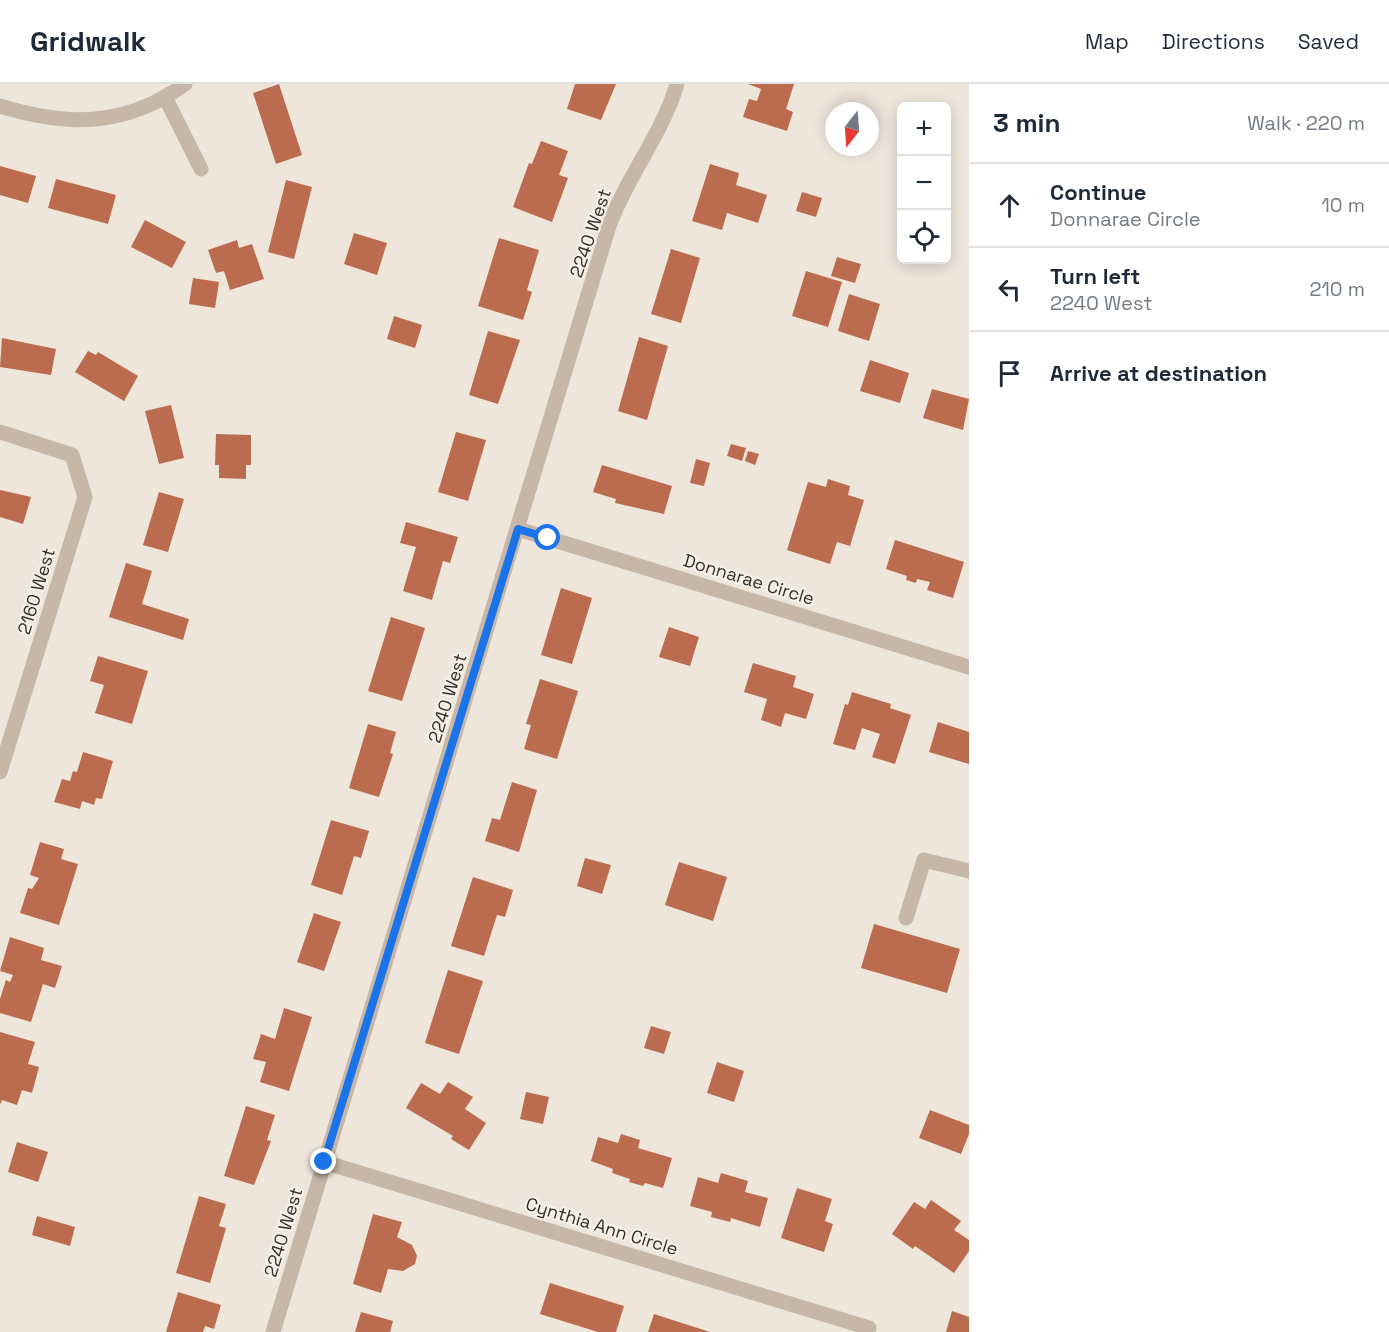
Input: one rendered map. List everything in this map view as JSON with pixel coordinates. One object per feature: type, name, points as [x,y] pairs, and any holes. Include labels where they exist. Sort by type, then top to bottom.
[{"type":"street","points":[[0,106],[54,119],[91,120],[129,113],[165,97],[185,84]]},
{"type":"street","name":"2240 West","points":[[273,1332],[614,213],[666,116],[677,84]]},
{"type":"street","points":[[165,97],[201,169]]},
{"type":"street","name":"2160 West","points":[[0,432],[72,455],[85,497],[1,764]]},
{"type":"street","name":"Donnarae Circle","points":[[518,529],[969,667]]},
{"type":"street","points":[[906,918],[924,860],[969,871]]},
{"type":"street","name":"Cynthia Ann Circle","points":[[324,1162],[869,1328]]},
{"type":"building","points":[[279,84],[302,155],[276,164],[253,93]]},
{"type":"building","points":[[575,84],[616,84],[601,120],[567,109]]},
{"type":"building","points":[[748,84],[794,84],[786,109],[793,112],[787,131],[743,117],[749,99],[757,101],[761,89]]},
{"type":"building","points":[[541,141],[568,151],[559,175],[568,178],[552,222],[513,207],[529,163],[532,164]]},
{"type":"building","points":[[710,164],[739,173],[736,185],[767,195],[758,223],[727,213],[722,230],[692,221]]},
{"type":"building","points":[[0,166],[36,176],[28,203],[0,195]]},
{"type":"building","points":[[56,179],[116,195],[108,224],[48,208]]},
{"type":"building","points":[[286,180],[312,187],[294,259],[268,252]]},
{"type":"building","points":[[802,192],[822,198],[816,217],[796,211]]},
{"type":"building","points":[[145,220],[186,242],[172,268],[131,247]]},
{"type":"building","points":[[354,233],[387,243],[377,275],[344,264]]},
{"type":"building","points":[[499,238],[539,250],[527,290],[532,292],[523,320],[478,306]]},
{"type":"building","points":[[237,240],[239,248],[252,244],[264,279],[230,290],[224,271],[216,273],[208,250]]},
{"type":"building","points":[[671,249],[700,258],[681,323],[651,314]]},
{"type":"building","points":[[837,257],[861,264],[855,283],[831,276]]},
{"type":"building","points":[[806,271],[842,282],[828,327],[792,316]]},
{"type":"building","points":[[193,278],[219,282],[215,308],[189,304]]},
{"type":"building","points":[[849,294],[880,304],[869,341],[838,331]]},
{"type":"building","points":[[394,316],[422,325],[415,348],[387,339]]},
{"type":"building","points":[[488,331],[520,340],[498,404],[469,395]]},
{"type":"building","points":[[639,337],[668,346],[647,420],[618,411]]},
{"type":"building","points":[[2,338],[56,349],[51,375],[0,367]]},
{"type":"building","points":[[88,351],[96,355],[98,352],[138,376],[124,401],[75,372]]},
{"type":"building","points":[[870,360],[909,373],[900,403],[860,391]]},
{"type":"building","points":[[932,389],[969,399],[963,430],[923,418]]},
{"type":"building","points":[[171,405],[184,458],[159,464],[145,411]]},
{"type":"building","points":[[456,432],[486,440],[468,501],[438,492]]},
{"type":"building","points":[[216,434],[251,435],[251,465],[246,465],[246,479],[219,478],[219,465],[215,465]]},
{"type":"building","points":[[731,444],[746,448],[742,461],[727,456]]},
{"type":"building","points":[[748,451],[759,454],[755,465],[745,461]]},
{"type":"building","points":[[696,459],[710,463],[704,486],[690,483]]},
{"type":"building","points":[[602,465],[672,486],[664,514],[615,503],[616,499],[593,492]]},
{"type":"building","points":[[828,479],[850,486],[848,495],[864,500],[850,546],[837,542],[830,564],[787,550],[808,482],[826,487]]},
{"type":"building","points":[[0,490],[31,497],[23,524],[0,517]]},
{"type":"building","points":[[159,492],[184,499],[168,552],[143,545]]},
{"type":"building","points":[[406,522],[458,537],[450,563],[443,561],[432,600],[403,591],[416,547],[400,543]]},
{"type":"building","points":[[895,540],[964,562],[953,598],[927,590],[930,582],[917,579],[916,583],[906,580],[907,576],[886,569]]},
{"type":"building","points":[[126,563],[152,571],[142,604],[189,619],[183,640],[109,617]]},
{"type":"building","points":[[561,588],[592,598],[572,664],[541,655]]},
{"type":"building","points":[[391,617],[425,628],[402,701],[368,691]]},
{"type":"building","points":[[669,627],[699,637],[690,666],[659,657]]},
{"type":"building","points":[[98,656],[148,671],[132,724],[95,713],[104,685],[90,681]]},
{"type":"building","points":[[753,663],[796,676],[793,687],[814,694],[806,719],[785,713],[781,727],[761,720],[767,699],[744,692]]},
{"type":"building","points":[[540,679],[578,691],[557,759],[524,749],[531,725],[526,724]]},
{"type":"building","points":[[852,692],[891,704],[890,708],[911,715],[895,764],[872,757],[880,734],[862,728],[855,750],[833,744],[845,704],[848,705]]},
{"type":"building","points":[[938,722],[969,732],[969,764],[929,752]]},
{"type":"building","points":[[368,724],[396,732],[390,753],[393,754],[379,797],[349,788]]},
{"type":"building","points":[[83,752],[113,761],[102,799],[96,798],[94,805],[82,801],[80,809],[54,802],[62,779],[70,781],[73,771],[77,772]]},
{"type":"building","points":[[512,782],[537,790],[519,852],[485,841],[492,818],[500,820]]},
{"type":"building","points":[[331,820],[369,831],[361,858],[354,856],[342,895],[311,885]]},
{"type":"building","points":[[40,842],[64,849],[61,859],[78,864],[59,925],[20,913],[28,888],[32,889],[39,878],[30,875]]},
{"type":"building","points":[[585,858],[611,865],[602,894],[577,886]]},
{"type":"building","points":[[679,862],[727,877],[713,921],[665,905]]},
{"type":"building","points":[[473,877],[513,890],[505,917],[497,915],[484,956],[451,946]]},
{"type":"building","points":[[314,913],[341,922],[324,971],[297,962]]},
{"type":"building","points":[[874,924],[960,949],[947,993],[861,968]]},
{"type":"building","points":[[10,937],[44,948],[41,960],[62,966],[55,988],[43,984],[31,1022],[0,1013],[0,999],[6,980],[10,982],[13,975],[0,971]]},
{"type":"building","points":[[448,970],[483,981],[459,1054],[425,1043]]},
{"type":"building","points":[[284,1008],[312,1017],[289,1091],[260,1082],[266,1062],[253,1059],[261,1034],[275,1039]]},
{"type":"building","points":[[651,1026],[671,1032],[664,1054],[644,1048]]},
{"type":"building","points":[[0,1032],[35,1042],[28,1064],[39,1067],[32,1093],[22,1090],[17,1105],[2,1100],[0,1105]]},
{"type":"building","points":[[717,1062],[744,1071],[734,1102],[707,1093]]},
{"type":"building","points":[[448,1082],[473,1097],[465,1109],[486,1123],[469,1150],[451,1139],[453,1136],[406,1108],[421,1083],[440,1094]]},
{"type":"building","points":[[526,1092],[549,1097],[543,1124],[520,1119]]},
{"type":"building","points":[[246,1106],[275,1115],[267,1140],[271,1141],[254,1185],[224,1176]]},
{"type":"building","points":[[930,1110],[969,1125],[969,1134],[961,1154],[919,1138]]},
{"type":"building","points":[[621,1134],[640,1140],[638,1148],[672,1158],[663,1188],[629,1182],[630,1179],[612,1173],[613,1169],[591,1161],[598,1137],[618,1143]]},
{"type":"building","points":[[17,1142],[48,1152],[38,1182],[8,1172]]},
{"type":"building","points":[[721,1173],[748,1181],[745,1192],[768,1198],[760,1227],[731,1218],[730,1222],[711,1217],[712,1212],[690,1206],[698,1177],[718,1183]]},
{"type":"building","points":[[797,1188],[832,1199],[825,1221],[833,1224],[824,1252],[781,1238]]},
{"type":"building","points":[[199,1196],[226,1204],[219,1226],[226,1228],[210,1283],[176,1273]]},
{"type":"building","points":[[931,1200],[961,1221],[954,1230],[969,1240],[969,1251],[954,1273],[915,1246],[913,1249],[892,1234],[914,1202],[925,1209]]},
{"type":"building","points":[[373,1214],[402,1222],[397,1237],[412,1245],[417,1256],[415,1264],[403,1271],[388,1269],[381,1293],[353,1284]]},
{"type":"building","points":[[37,1216],[75,1227],[70,1246],[32,1235]]},
{"type":"building","points":[[550,1283],[624,1306],[616,1332],[598,1332],[540,1314]]},
{"type":"building","points":[[178,1292],[221,1305],[214,1329],[205,1326],[203,1332],[166,1332]]},
{"type":"building","points":[[952,1311],[969,1317],[969,1332],[946,1332]]},
{"type":"building","points":[[361,1312],[393,1321],[390,1332],[355,1332]]},
{"type":"building","points":[[654,1314],[710,1332],[648,1332]]},
{"type":"route","points":[[324,1162],[518,529],[548,538]]}]
